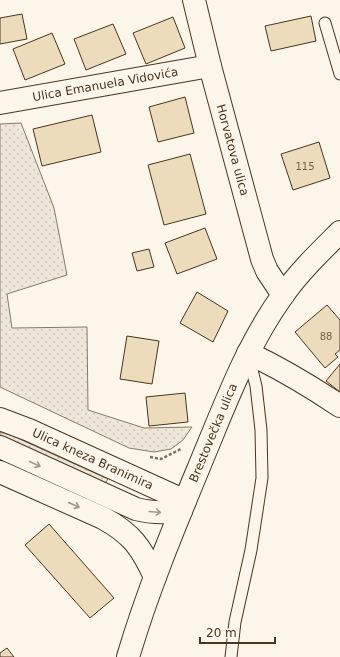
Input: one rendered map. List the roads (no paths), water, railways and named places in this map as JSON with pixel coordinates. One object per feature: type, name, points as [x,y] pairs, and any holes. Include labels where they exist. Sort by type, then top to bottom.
[{"type":"street","name":"Horvatova ulica","points":[[194,0],[210,66],[262,259],[267,272],[283,295]]},
{"type":"street","name":"Ulica Emanuela Vidovića","points":[[0,103],[210,66]]},
{"type":"street","name":"Brestovečka ulica","points":[[128,657],[142,611],[183,506],[248,353],[283,295],[303,269],[340,232]]},
{"type":"street","points":[[248,353],[272,364],[340,406]]},
{"type":"street","name":"Ulica kneza Branimira","points":[[0,419],[29,430],[183,506]]},
{"type":"street","points":[[0,447],[136,509],[157,513],[168,513],[183,506]]},
{"type":"street","points":[[0,472],[103,518],[115,525],[132,538],[139,547],[155,577]]},
{"type":"lane","points":[[325,23],[340,74]]},
{"type":"lane","points":[[231,657],[234,622],[251,550],[262,478],[261,430],[256,386],[248,353]]}]
